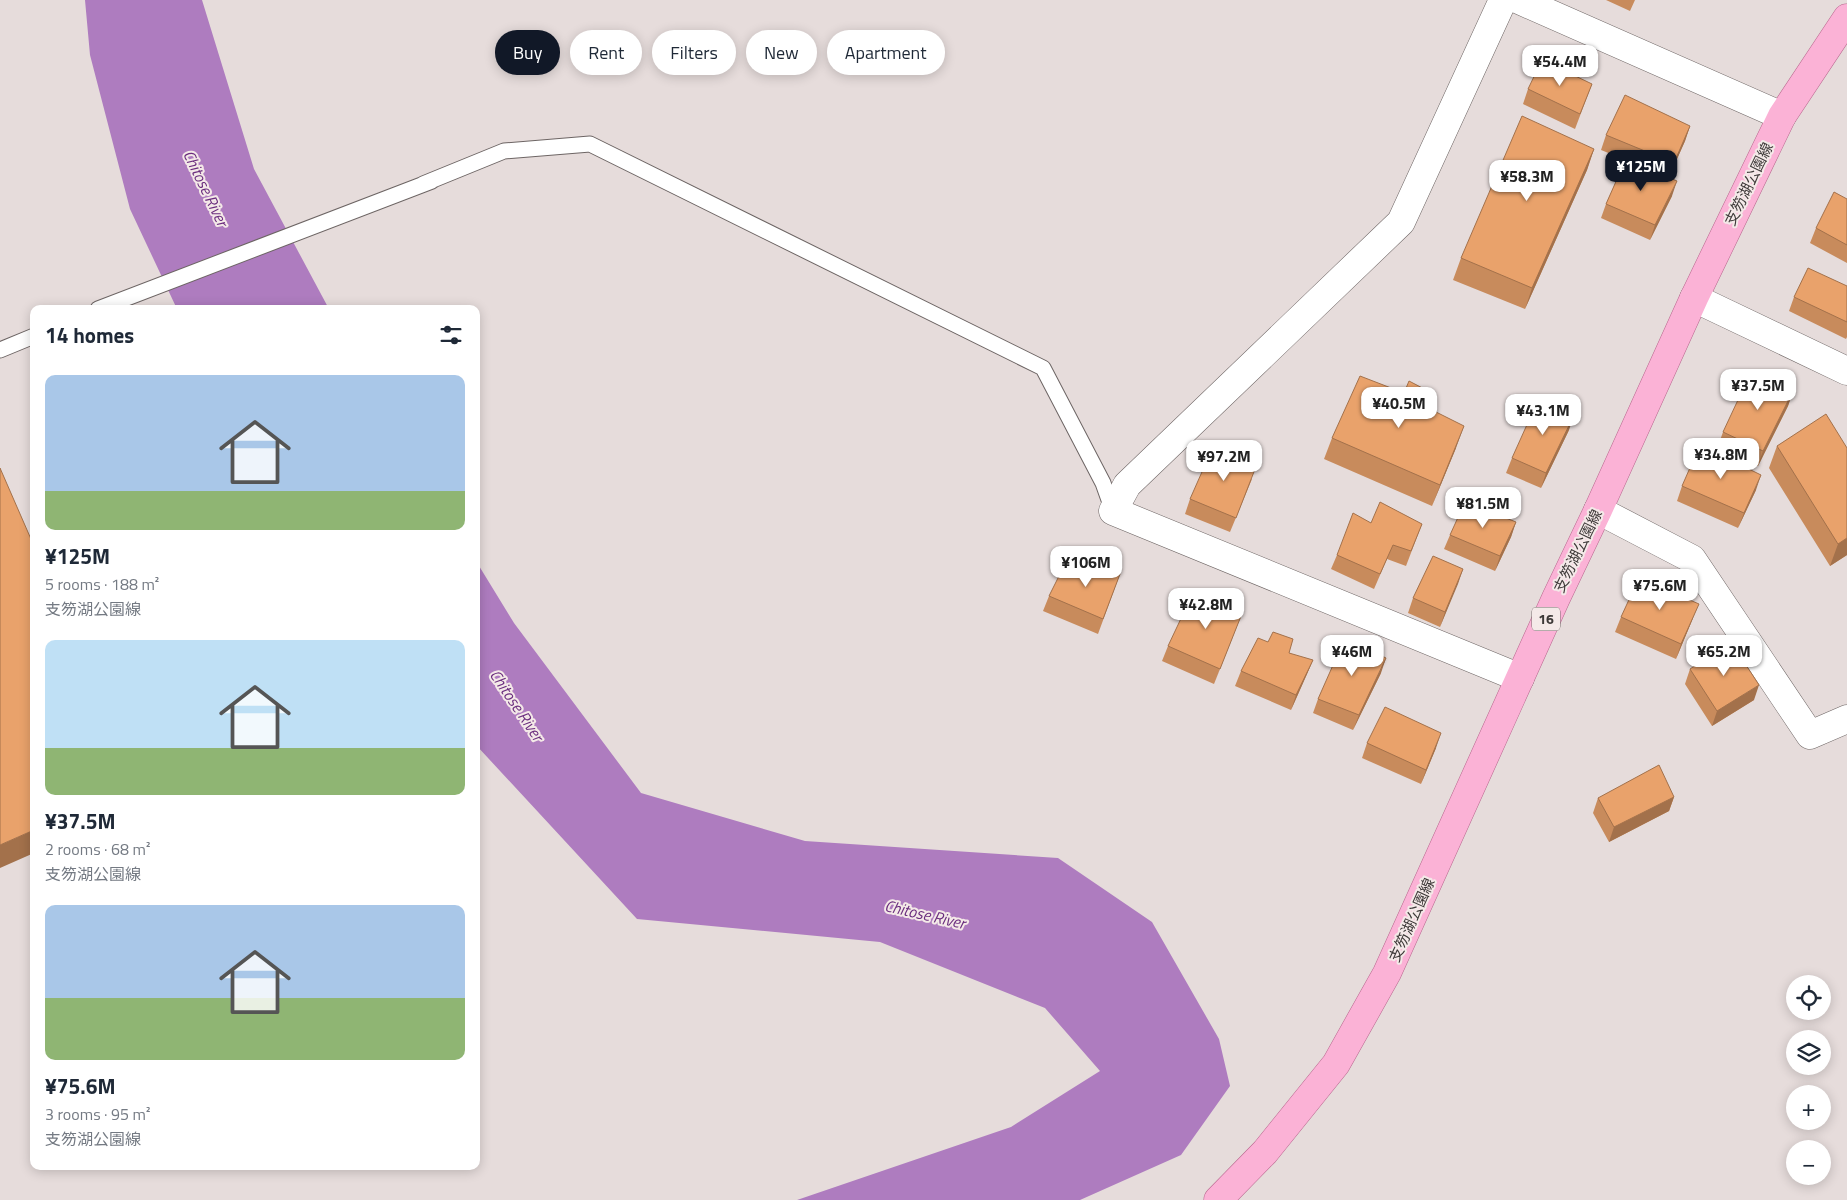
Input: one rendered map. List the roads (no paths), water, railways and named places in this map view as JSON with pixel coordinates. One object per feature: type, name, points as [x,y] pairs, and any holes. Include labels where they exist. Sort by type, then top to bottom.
[{"type":"main road","name":"支笏湖公園線","points":[[1218,1200],[1266,1152],[1336,1064],[1388,973],[1520,678],[1694,298],[1782,116],[1847,18]]},
{"type":"street","points":[[1503,0],[1401,222],[1127,485],[1113,511],[1520,678]]},
{"type":"street","points":[[1519,0],[1782,116]]},
{"type":"street","points":[[1694,298],[1847,370]]},
{"type":"street","points":[[1598,510],[1692,559],[1810,735],[1847,719]]},
{"type":"lane","points":[[423,184],[504,151],[590,144],[1043,368],[1103,483],[1113,511]]},
{"type":"lane","points":[[108,305],[442,177]]},
{"type":"lane","points":[[0,350],[30,338]]},
{"type":"water","name":"Chitose River","points":[[85,0],[202,0],[254,169],[327,305],[175,305],[130,209],[90,55]]},
{"type":"water","name":"Chitose River","points":[[480,568],[514,623],[641,793],[805,841],[1058,858],[1152,922],[1219,1039],[1230,1086],[1181,1155],[1080,1200],[797,1200],[1011,1127],[1100,1071],[1045,1008],[880,942],[637,919],[480,749]]}]
